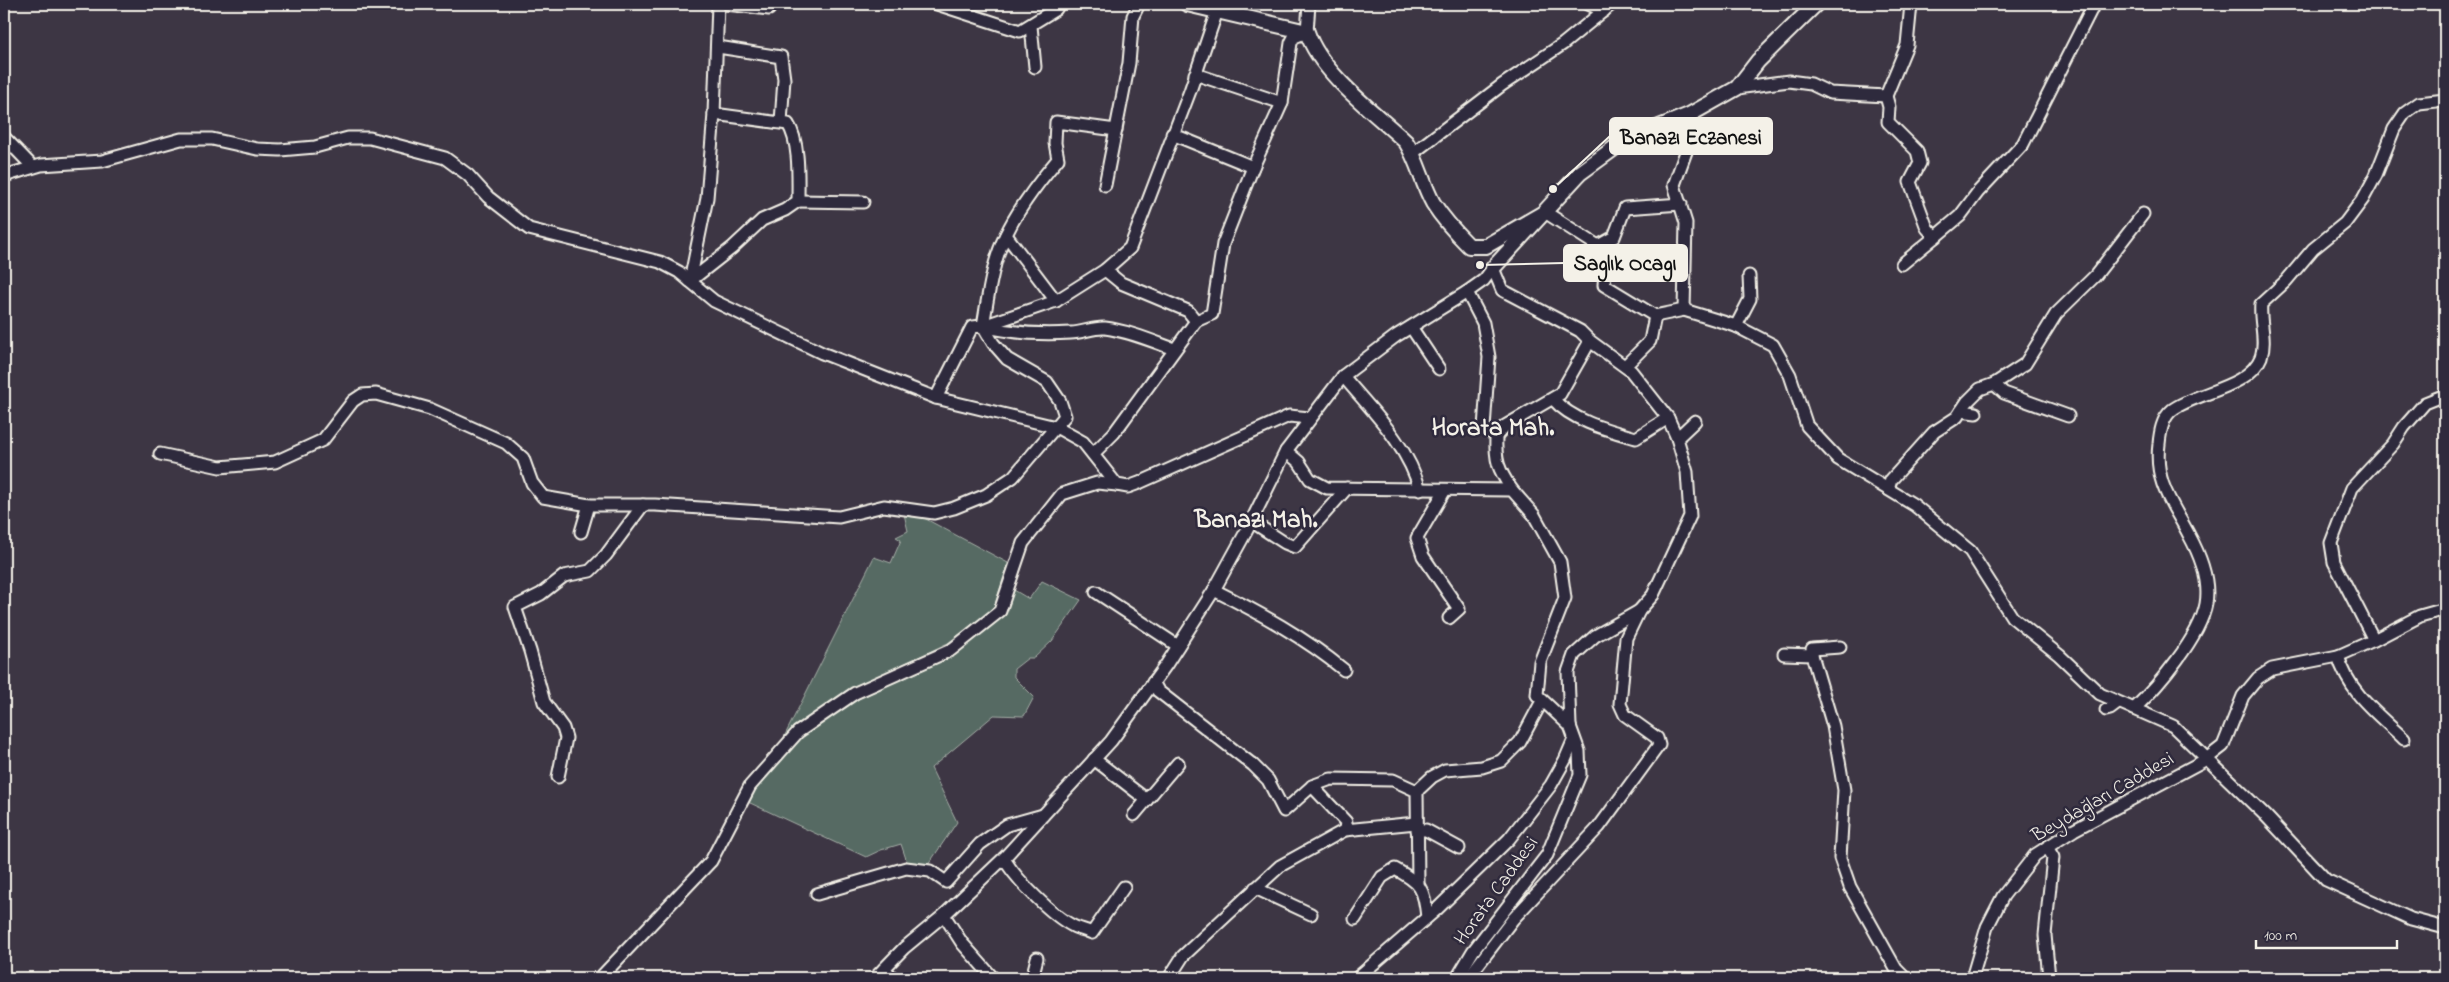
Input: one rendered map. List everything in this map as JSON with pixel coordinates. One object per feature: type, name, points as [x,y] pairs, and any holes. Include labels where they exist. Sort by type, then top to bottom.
[{"type":"main road","points":[[1187,4],[1307,32],[1312,46],[1331,70],[1406,142],[1413,153],[1421,178],[1434,203],[1451,227],[1469,246],[1486,246],[1545,212]]},
{"type":"main road","points":[[1493,268],[1580,173],[1624,141],[1689,115],[1737,88],[1758,61],[1816,4]]},
{"type":"street","points":[[690,281],[707,198],[718,47],[718,4]]},
{"type":"street","points":[[726,4],[769,9]]},
{"type":"street","points":[[938,4],[1020,31],[1056,9],[1059,4]]},
{"type":"street","points":[[1105,185],[1129,63],[1133,16],[1139,4]]},
{"type":"street","points":[[1093,454],[1114,433],[1196,321],[1212,314],[1223,244],[1253,167],[1282,103],[1290,43],[1294,37],[1307,32],[1309,4]]},
{"type":"street","points":[[1588,4],[1608,7]]},
{"type":"street","points":[[1911,4],[1906,45],[1886,96],[1889,107],[1888,122],[1917,151],[1920,163],[1910,182],[1927,228],[1935,237]]},
{"type":"street","points":[[1902,264],[1960,216],[1978,192],[2023,144],[2094,4]]},
{"type":"street","points":[[1413,153],[1502,85],[1564,44],[1608,7]]},
{"type":"street","points":[[936,398],[972,327],[983,326],[1056,301],[1105,270],[1130,248],[1216,12]]},
{"type":"street","points":[[1031,26],[1035,67]]},
{"type":"street","points":[[718,47],[781,57],[784,79],[781,122]]},
{"type":"street","points":[[1195,74],[1282,103]]},
{"type":"street","points":[[1737,88],[1789,81],[1811,84],[1830,93],[1886,96]]},
{"type":"street","points":[[2134,709],[2162,682],[2193,635],[2206,605],[2203,567],[2190,536],[2168,501],[2160,474],[2158,446],[2162,423],[2171,410],[2234,382],[2251,371],[2261,357],[2264,342],[2261,304],[2286,281],[2313,249],[2345,222],[2363,199],[2376,175],[2394,129],[2405,113],[2419,103],[2445,100]]},
{"type":"street","points":[[714,114],[788,124],[792,129],[798,166],[798,201]]},
{"type":"street","points":[[1684,310],[1686,223],[1674,184],[1691,138],[1689,115]]},
{"type":"street","points":[[160,454],[220,468],[275,462],[323,440],[353,400],[362,395],[376,394],[430,410],[506,443],[524,458],[532,483],[543,497],[589,505],[643,505],[839,517],[884,506],[934,513],[954,508],[986,494],[1013,477],[1065,416],[1060,401],[1047,382],[1007,359],[993,343],[983,326],[997,258],[1006,235],[1044,174],[1058,158],[1055,143],[1056,122],[1116,130]]},
{"type":"street","points":[[1172,134],[1253,167]]},
{"type":"street","points":[[4,137],[34,167]]},
{"type":"street","points":[[4,176],[34,167],[102,161],[181,139],[212,139],[257,149],[280,150],[315,147],[348,138],[370,138],[445,158],[468,175],[488,198],[529,229],[660,262],[690,281],[714,301],[822,353],[936,398],[1056,428],[1083,442],[1116,485]]},
{"type":"street","points":[[690,281],[732,248],[762,220],[785,210],[798,201],[863,202]]},
{"type":"street","points":[[1598,246],[1614,237],[1625,208],[1681,204]]},
{"type":"street","points":[[1545,212],[1598,246],[1606,256],[1604,285],[1655,316],[1684,310],[1736,326],[1774,345],[1790,375],[1807,426],[1838,459],[1914,505],[1970,551],[2012,617],[2059,654],[2100,694],[2173,726],[2205,760],[2266,816],[2326,880],[2396,913],[2445,928]]},
{"type":"street","points":[[1888,488],[1891,480],[1934,432],[1957,417],[1980,389],[1994,384],[2025,364],[2056,314],[2095,276],[2143,214]]},
{"type":"street","points":[[1006,235],[1056,301]]},
{"type":"street","points":[[875,978],[904,948],[944,916],[1004,858],[1110,741],[1178,646],[1214,590],[1286,452],[1343,376],[1411,327],[1484,280],[1493,268]]},
{"type":"street","points":[[1493,268],[1502,290]]},
{"type":"street","points":[[1105,270],[1121,283],[1188,311],[1196,321]]},
{"type":"street","points":[[1736,326],[1750,299],[1749,276]]},
{"type":"street","points":[[1468,978],[1513,919],[1599,827],[1659,745],[1657,738],[1625,715],[1620,704],[1626,638],[1639,611],[1653,595],[1690,516],[1687,472],[1678,438],[1668,418],[1631,371],[1573,327],[1484,280]]},
{"type":"street","points":[[1467,292],[1483,322],[1489,357],[1484,428],[1496,436]]},
{"type":"street","points":[[1624,366],[1650,342],[1655,316]]},
{"type":"street","points":[[983,326],[1001,330],[1049,334],[1073,333],[1102,328],[1122,332],[1174,349]]},
{"type":"street","points":[[1411,327],[1439,369]]},
{"type":"street","points":[[1570,726],[1537,695],[1540,662],[1565,598],[1560,562],[1534,515],[1512,490],[1499,470],[1495,458],[1496,436],[1505,426],[1560,394],[1590,341]]},
{"type":"street","points":[[1343,376],[1392,435],[1415,472],[1420,490]]},
{"type":"street","points":[[1994,384],[2004,393],[2068,416]]},
{"type":"street","points":[[2374,640],[2334,562],[2331,543],[2352,488],[2393,444],[2404,427],[2425,403],[2445,395]]},
{"type":"street","points":[[1553,399],[1562,410],[1609,431],[1636,438],[1668,418]]},
{"type":"street","points":[[1961,411],[1976,413]]},
{"type":"street","points":[[600,978],[711,861],[750,786],[798,732],[855,694],[951,650],[1000,611],[1023,543],[1062,494],[1097,483],[1128,487],[1289,416],[1310,418]]},
{"type":"street","points":[[1678,438],[1695,421]]},
{"type":"street","points":[[1286,452],[1299,462],[1310,479],[1327,488],[1512,490]]},
{"type":"street","points":[[1251,521],[1284,543],[1295,547],[1347,488]]},
{"type":"street","points":[[1445,490],[1417,538],[1423,556],[1459,609],[1449,618]]},
{"type":"street","points":[[581,532],[589,505]]},
{"type":"street","points":[[558,777],[566,738],[563,728],[544,702],[530,651],[515,607],[541,594],[564,576],[590,571],[606,555],[643,505]]},
{"type":"street","points":[[1214,590],[1262,614],[1316,647],[1344,670]]},
{"type":"street","points":[[1096,592],[1178,646]]},
{"type":"street","name":"Beydağları Caddesi","points":[[1972,978],[1987,928],[2003,896],[2035,855],[2074,830],[2205,760],[2223,746],[2244,696],[2258,678],[2272,669],[2338,656],[2420,616],[2445,608]]},
{"type":"street","name":"Horata Caddesi","points":[[1457,978],[1473,951],[1547,855],[1580,775],[1579,751],[1570,726],[1568,672],[1574,655],[1595,636],[1639,611]]},
{"type":"street","points":[[1840,647],[1812,649],[1812,655],[1833,726],[1844,790],[1840,858],[1850,888],[1896,969],[1905,978]]},
{"type":"street","points":[[1784,654],[1812,655]]},
{"type":"street","points":[[2338,656],[2343,672],[2362,700],[2404,740]]},
{"type":"street","points":[[1153,682],[1158,691],[1253,765],[1268,780],[1284,811],[1312,786],[1331,779],[1393,780],[1417,791]]},
{"type":"street","points":[[1427,917],[1424,894],[1418,883],[1417,791],[1432,777],[1445,770],[1482,767],[1501,762],[1520,742],[1542,701]]},
{"type":"street","points":[[2106,710],[2118,703]]},
{"type":"street","points":[[1357,978],[1427,917],[1509,840],[1551,785],[1574,739]]},
{"type":"street","points":[[1094,759],[1147,800]]},
{"type":"street","points":[[1134,815],[1178,764]]},
{"type":"street","points":[[1312,786],[1346,822],[1345,830]]},
{"type":"street","points":[[816,894],[906,868],[930,872],[946,882],[980,844],[1007,825],[1043,815]]},
{"type":"street","points":[[1169,978],[1183,956],[1280,866],[1345,830],[1417,826],[1459,848]]},
{"type":"street","points":[[2047,847],[2053,857],[2045,935],[2046,967],[2049,978]]},
{"type":"street","points":[[1004,858],[1009,868],[1050,909],[1072,926],[1092,932],[1124,887]]},
{"type":"street","points":[[1355,919],[1382,877],[1395,869],[1418,883]]},
{"type":"street","points":[[1255,888],[1311,914]]},
{"type":"street","points":[[944,916],[962,943],[993,978]]},
{"type":"street","points":[[1032,978],[1038,958]]},
{"type":"street","points":[[884,969],[892,978]]},
{"type":"green space","points":[[904,514],[924,518],[1008,563],[994,608],[948,643],[853,688],[797,727],[781,743],[874,557],[891,563],[901,540],[896,537],[908,531]]},
{"type":"green space","points":[[1042,581],[1081,600],[1052,641],[1034,658],[1028,658],[1014,669],[1014,677],[1034,697],[1024,716],[994,715],[931,768],[957,822],[928,865],[907,862],[901,844],[866,857],[748,802],[756,785],[802,737],[852,702],[958,652],[1004,615],[1014,590],[1029,599]]},
{"type":"place","name":"Banazı Eczanesi","points":[[1553,189]]},
{"type":"place","name":"Saglık Ocagı","points":[[1480,265]]},
{"type":"district","name":"Horata Mah.","points":[[1493,426]]},
{"type":"district","name":"Banazı Mah.","points":[[1256,518]]}]
